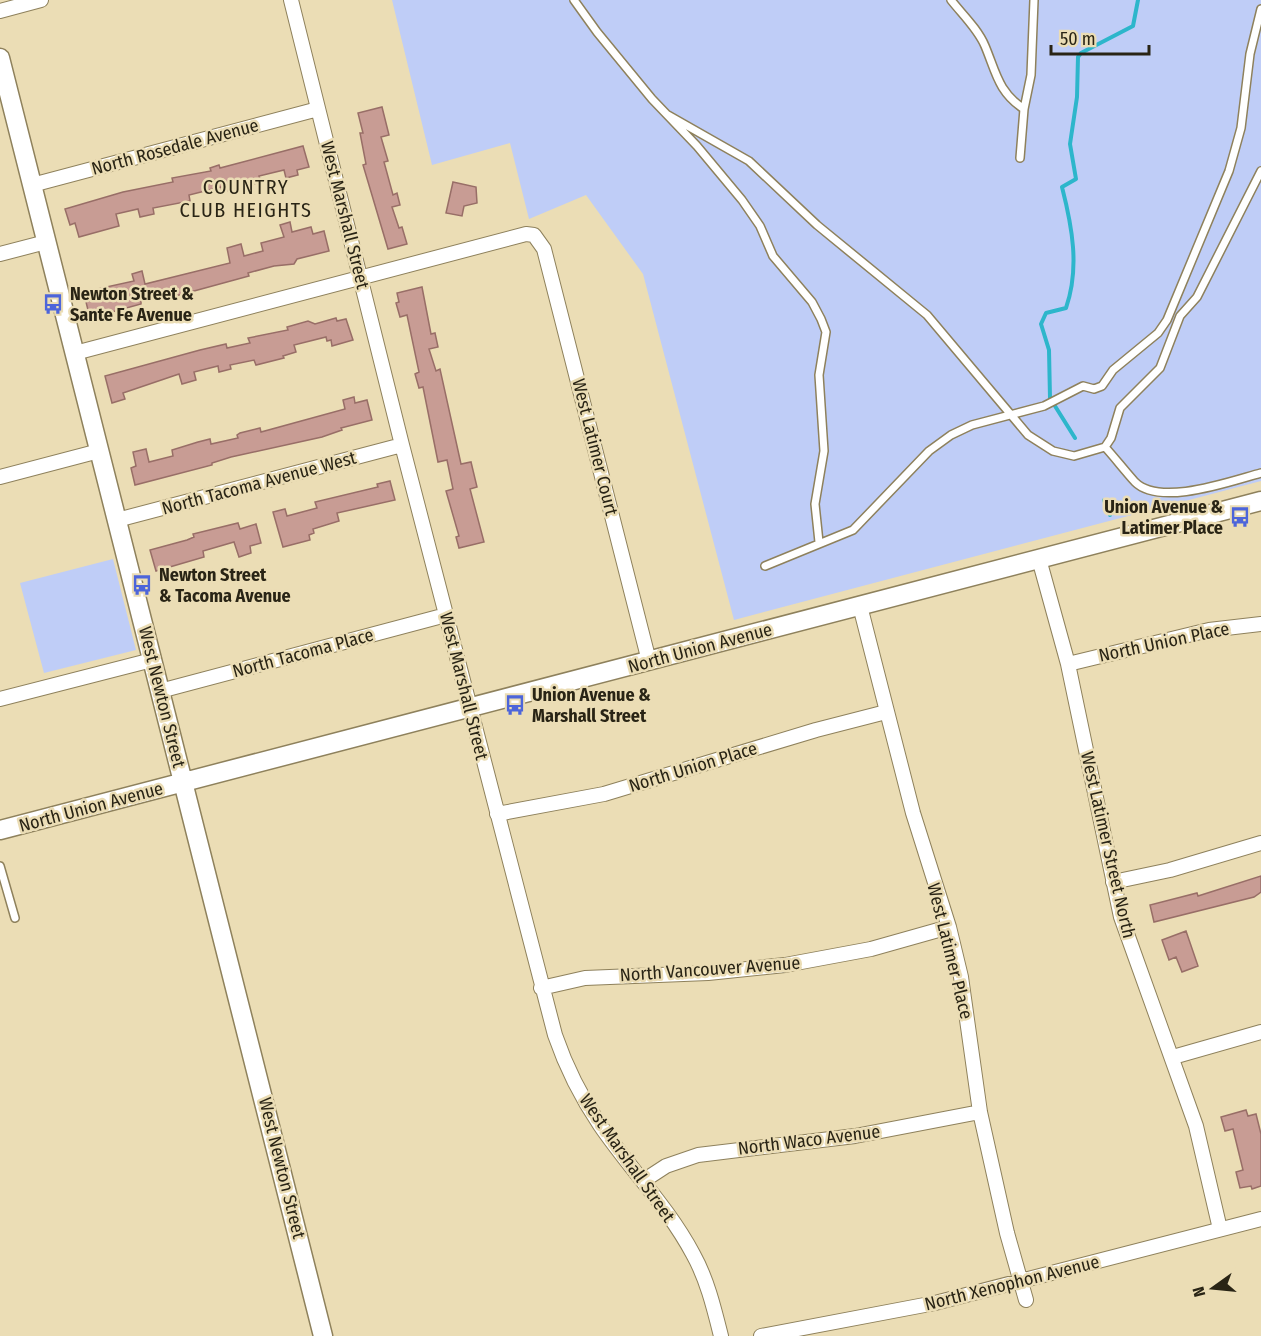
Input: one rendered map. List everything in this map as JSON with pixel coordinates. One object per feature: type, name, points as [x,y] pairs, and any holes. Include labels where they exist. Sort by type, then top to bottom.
[{"type":"street","points":[[0,11],[41,0]]},
{"type":"street","name":"West Marshall Street","points":[[291,0],[469,708],[541,988],[561,1053],[584,1100],[601,1127],[643,1181],[695,1256],[706,1284],[721,1336]]},
{"type":"street","name":"West Newton Street","points":[[0,58],[323,1336]]},
{"type":"street","name":"North Rosedale Avenue","points":[[32,185],[318,109]]},
{"type":"street","name":"West Latimer Court","points":[[361,279],[526,234],[534,235],[544,249],[650,661]]},
{"type":"street","points":[[0,254],[46,242]]},
{"type":"street","points":[[75,353],[361,279]]},
{"type":"street","name":"North Tacoma Avenue West","points":[[117,520],[402,445]]},
{"type":"street","points":[[0,477],[99,451]]},
{"type":"street","name":"North Union Avenue","points":[[0,830],[1261,501]]},
{"type":"street","name":"West Latimer Street North","points":[[1039,560],[1068,664],[1113,882],[1132,951],[1173,1057],[1196,1126],[1220,1229]]},
{"type":"street","name":"West Latimer Place","points":[[860,606],[913,813],[949,927],[962,986],[980,1112],[1026,1300]]},
{"type":"street","name":"North Tacoma Place","points":[[160,691],[446,615]]},
{"type":"street","name":"North Union Place","points":[[1068,664],[1209,630],[1261,624]]},
{"type":"street","points":[[0,699],[152,660]]},
{"type":"street","name":"North Union Place","points":[[497,814],[604,794],[816,730],[886,712]]},
{"type":"street","points":[[1113,882],[1170,870],[1261,843]]},
{"type":"street","name":"North Vancouver Avenue","points":[[541,988],[585,978],[708,973],[785,965],[871,949],[949,927]]},
{"type":"street","points":[[1173,1057],[1261,1032]]},
{"type":"street","name":"North Waco Avenue","points":[[643,1181],[666,1166],[698,1155],[855,1136],[980,1112]]},
{"type":"street","name":"North Xenophon Avenue","points":[[761,1336],[935,1303],[1261,1219]]},
{"type":"lane","points":[[574,0],[597,32],[703,152],[751,211],[773,256],[812,302],[825,327],[819,375],[824,457],[815,504],[819,542]]},
{"type":"lane","points":[[951,0],[985,44],[994,76],[1007,94],[1024,109]]},
{"type":"lane","points":[[1020,158],[1024,109],[1031,75],[1034,0]]},
{"type":"lane","points":[[765,566],[819,542],[837,538],[860,524],[940,441],[972,425],[1044,406],[1083,386],[1094,389],[1102,386],[1113,370],[1158,333],[1167,320],[1229,171],[1241,128],[1250,54],[1261,9]]},
{"type":"lane","points":[[668,115],[749,161],[817,225],[927,315],[1028,435],[1053,451],[1074,456],[1105,447],[1111,438],[1120,408],[1160,368],[1180,316],[1197,297],[1261,171]]},
{"type":"lane","points":[[1105,447],[1136,482],[1148,490],[1164,494],[1183,492],[1261,473]]},
{"type":"lane","points":[[0,866],[15,918]]},
{"type":"shaded area","points":[[392,0],[1261,0],[1261,481],[734,620],[643,274],[586,195],[529,219],[510,143],[432,165]]},
{"type":"shaded area","points":[[113,559],[136,650],[44,673],[20,583]]},
{"type":"building","points":[[382,107],[389,135],[381,137],[388,161],[384,162],[393,195],[397,193],[400,205],[392,207],[407,244],[388,249],[363,165],[366,164],[360,133],[363,133],[358,113]]},
{"type":"building","points":[[303,146],[309,167],[297,170],[298,175],[286,178],[284,170],[259,176],[261,182],[222,192],[221,187],[189,195],[190,201],[153,208],[154,214],[140,217],[138,209],[116,214],[119,226],[79,237],[75,223],[70,225],[65,209],[123,192],[173,182],[172,178],[211,171],[210,168],[219,165],[220,168]]},
{"type":"building","points":[[453,182],[476,187],[477,203],[464,206],[462,216],[446,213]]},
{"type":"building","points":[[290,222],[292,232],[311,227],[313,234],[324,231],[329,251],[297,259],[294,264],[274,266],[248,273],[249,276],[161,300],[160,296],[141,301],[141,304],[90,318],[85,298],[89,296],[88,291],[134,281],[132,274],[142,271],[145,284],[230,263],[227,248],[241,244],[244,256],[263,251],[261,243],[284,237],[280,225]]},
{"type":"building","points":[[422,287],[431,334],[435,333],[438,347],[429,349],[436,371],[440,369],[461,464],[471,462],[477,487],[470,489],[484,542],[459,548],[456,537],[459,536],[446,491],[453,489],[447,460],[438,462],[423,387],[419,388],[415,374],[419,372],[407,315],[400,317],[396,303],[399,302],[397,293]]},
{"type":"building","points":[[336,318],[337,321],[346,319],[353,340],[332,346],[331,340],[327,341],[326,337],[294,345],[296,352],[283,356],[284,358],[256,365],[254,360],[230,365],[231,369],[219,372],[218,366],[194,372],[196,380],[182,384],[179,374],[123,393],[125,399],[112,403],[105,376],[226,344],[227,348],[250,343],[248,338],[288,330],[287,327],[308,321],[315,324]]},
{"type":"building","points":[[354,397],[355,403],[367,400],[372,420],[341,428],[342,430],[322,437],[231,457],[212,463],[212,465],[135,485],[131,468],[136,466],[133,452],[146,449],[149,462],[173,456],[172,450],[198,442],[210,439],[211,444],[238,438],[237,435],[240,433],[260,428],[261,432],[345,409],[343,400]]},
{"type":"building","points":[[390,481],[395,500],[337,513],[339,521],[313,529],[314,533],[309,535],[310,540],[283,547],[273,512],[285,509],[287,516],[317,508],[315,502],[378,487],[377,484]]},
{"type":"building","points":[[238,523],[240,529],[256,524],[261,543],[250,546],[251,553],[239,557],[234,542],[203,551],[204,557],[156,571],[150,550],[187,540],[194,537],[193,534]]},
{"type":"building","points":[[1261,876],[1261,892],[1254,897],[1154,922],[1150,905],[1197,893],[1198,896]]},
{"type":"building","points":[[1186,931],[1198,966],[1182,972],[1176,957],[1169,960],[1162,940]]},
{"type":"building","points":[[1246,1110],[1248,1116],[1256,1114],[1261,1134],[1261,1186],[1252,1189],[1251,1186],[1240,1188],[1236,1172],[1243,1170],[1233,1129],[1225,1131],[1221,1117]]},
{"type":"waterway","points":[[1075,438],[1050,398],[1049,350],[1041,324],[1046,313],[1066,308],[1073,278],[1073,247],[1062,187],[1076,179],[1070,144],[1077,97],[1078,57],[1081,53],[1133,26],[1138,0]]},
{"type":"waterway","points":[[1104,500],[1110,515]]},
{"type":"place","name":"Newton Street & Sante Fe Avenue","points":[[53,304]]},
{"type":"place","name":"Union Avenue & Latimer Place","points":[[1240,517]]},
{"type":"place","name":"Newton Street & Tacoma Avenue","points":[[142,585]]},
{"type":"place","name":"Union Avenue & Marshall Street","points":[[515,705]]},
{"type":"district","name":"COUNTRY CLUB HEIGHTS","points":[[246,198]]}]
